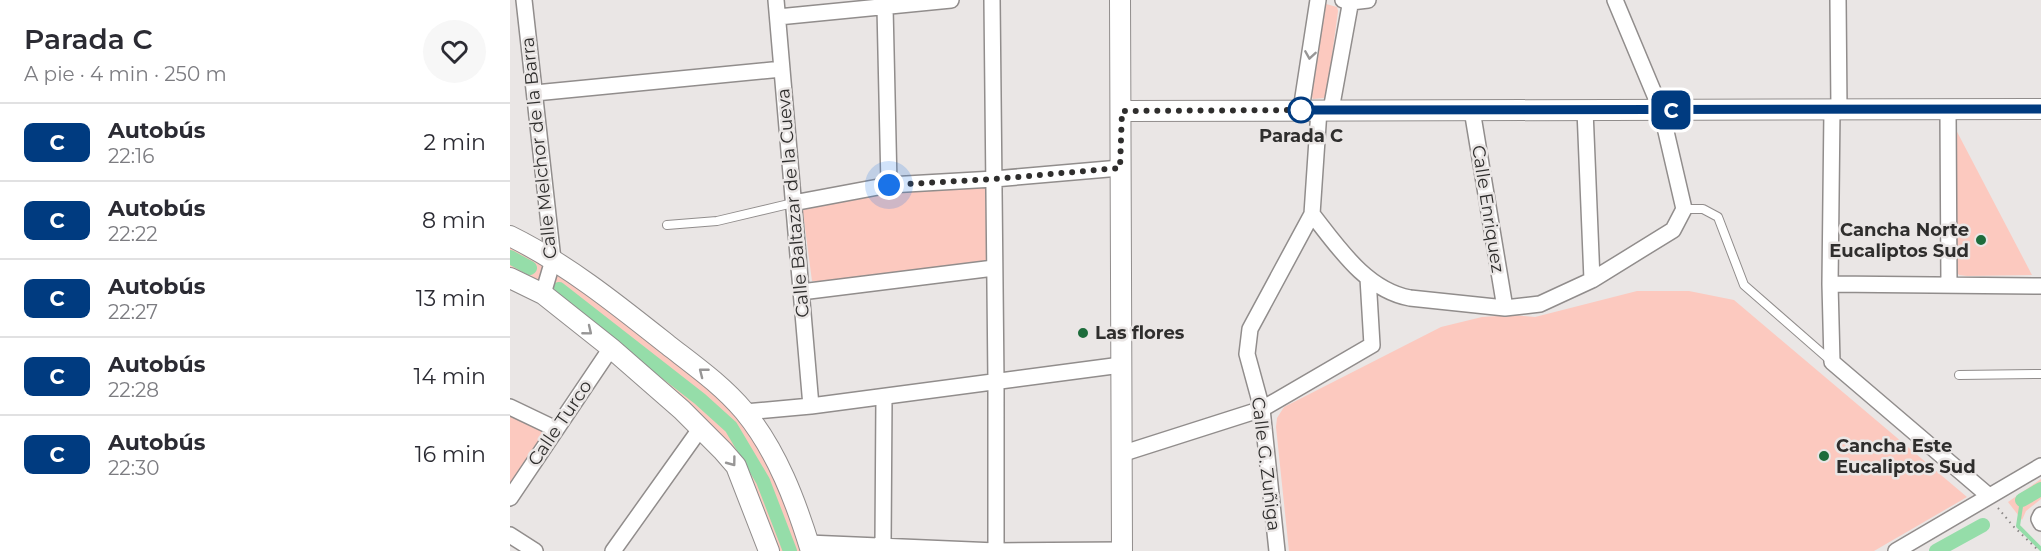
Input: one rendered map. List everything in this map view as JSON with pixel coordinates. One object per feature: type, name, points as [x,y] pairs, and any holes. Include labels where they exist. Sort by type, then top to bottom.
[{"type":"street","name":"Calle Melchor de la Barra","points":[[525,0],[553,260],[543,294]]},
{"type":"street","name":"Calle Baltazar de la Cueva","points":[[776,0],[812,406]]},
{"type":"street","points":[[778,17],[951,0]]},
{"type":"street","points":[[992,0],[996,550]]},
{"type":"street","points":[[510,236],[553,260],[629,314],[714,381],[745,412],[770,449],[790,490],[809,547],[883,545],[996,550],[1122,551],[1120,0]]},
{"type":"street","points":[[1318,0],[1317,110],[1312,214],[1368,278],[1396,295],[1505,308],[1540,304],[1592,280],[1673,230],[1684,209],[1661,110],[1615,0]]},
{"type":"street","points":[[1317,110],[1348,1],[1368,0]]},
{"type":"street","points":[[1838,0],[1830,284],[1832,362],[1989,496]]},
{"type":"street","points":[[885,7],[889,185]]},
{"type":"street","points":[[535,93],[782,69]]},
{"type":"street","points":[[1122,111],[2041,109]]},
{"type":"street","name":"Calle Enriquez","points":[[1472,110],[1505,308]]},
{"type":"street","points":[[1585,110],[1592,280]]},
{"type":"street","points":[[1948,111],[1949,284]]},
{"type":"street","points":[[793,203],[889,185],[1120,168]]},
{"type":"street","name":"Calle G. Zuñiga","points":[[1277,551],[1262,409],[1247,354],[1250,329],[1312,214]]},
{"type":"street","points":[[801,292],[994,268]]},
{"type":"street","points":[[510,278],[543,294],[611,348],[682,410],[736,466],[769,551]]},
{"type":"street","points":[[1121,454],[1262,409],[1372,345],[1368,278]]},
{"type":"street","points":[[1830,284],[2041,286]]},
{"type":"street","name":"Calle Turco","points":[[510,498],[611,348]]},
{"type":"street","points":[[745,412],[812,406],[1121,365]]},
{"type":"street","points":[[883,545],[884,397]]},
{"type":"street","points":[[510,407],[556,429]]},
{"type":"street","points":[[613,551],[700,429]]},
{"type":"street","points":[[1896,551],[2041,466]]},
{"type":"street","points":[[510,535],[535,551]]},
{"type":"lane","points":[[667,225],[717,221],[793,203]]},
{"type":"lane","points":[[1684,209],[1703,209],[1718,217],[1744,285],[1832,362]]},
{"type":"lane","points":[[1959,375],[2041,374]]},
{"type":"path","points":[[1989,496],[2013,526],[2039,551]]},
{"type":"shaded area","points":[[1326,4],[1337,7],[1338,11],[1327,93],[1324,98],[1313,99],[1310,93],[1323,9]]},
{"type":"shaded area","points":[[1954,126],[2032,275],[1967,276],[1959,275],[1954,269]]},
{"type":"shaded area","points":[[972,182],[986,188],[986,264],[812,281],[802,205]]},
{"type":"shaded area","points":[[510,245],[545,264],[538,285],[510,272]]},
{"type":"shaded area","points":[[557,272],[689,372],[744,423],[759,444],[772,470],[800,551],[774,551],[745,472],[550,291]]},
{"type":"shaded area","points":[[1637,291],[1689,291],[1734,300],[1967,497],[1874,551],[1289,551],[1276,427],[1277,418],[1284,407],[1441,327],[1482,317],[1514,315],[1535,317]]},
{"type":"shaded area","points":[[510,414],[545,431],[510,487]]},
{"type":"shaded area","points":[[2041,479],[2041,499],[2026,511],[2022,520],[2008,502]]},
{"type":"waterway","points":[[510,257],[530,268]]},
{"type":"waterway","points":[[559,289],[700,399],[731,427],[763,481],[790,551]]},
{"type":"waterway","points":[[2022,500],[2041,489]]},
{"type":"waterway","points":[[2022,500],[2018,526],[2041,549]]},
{"type":"waterway","points":[[1936,551],[1983,525]]},
{"type":"bus line","name":"C","points":[[1301,110],[1948,111],[2041,109]]},
{"type":"place","name":"Parada C","points":[[1301,110]]},
{"type":"place","name":"Cancha Norte Eucaliptos Sud","points":[[1981,240]]},
{"type":"place","name":"Las flores","points":[[1083,333]]},
{"type":"place","name":"Cancha Este Eucaliptos Sud","points":[[1824,456]]},
{"type":"route","points":[[889,185],[1120,168],[1122,111],[1301,110]]}]
